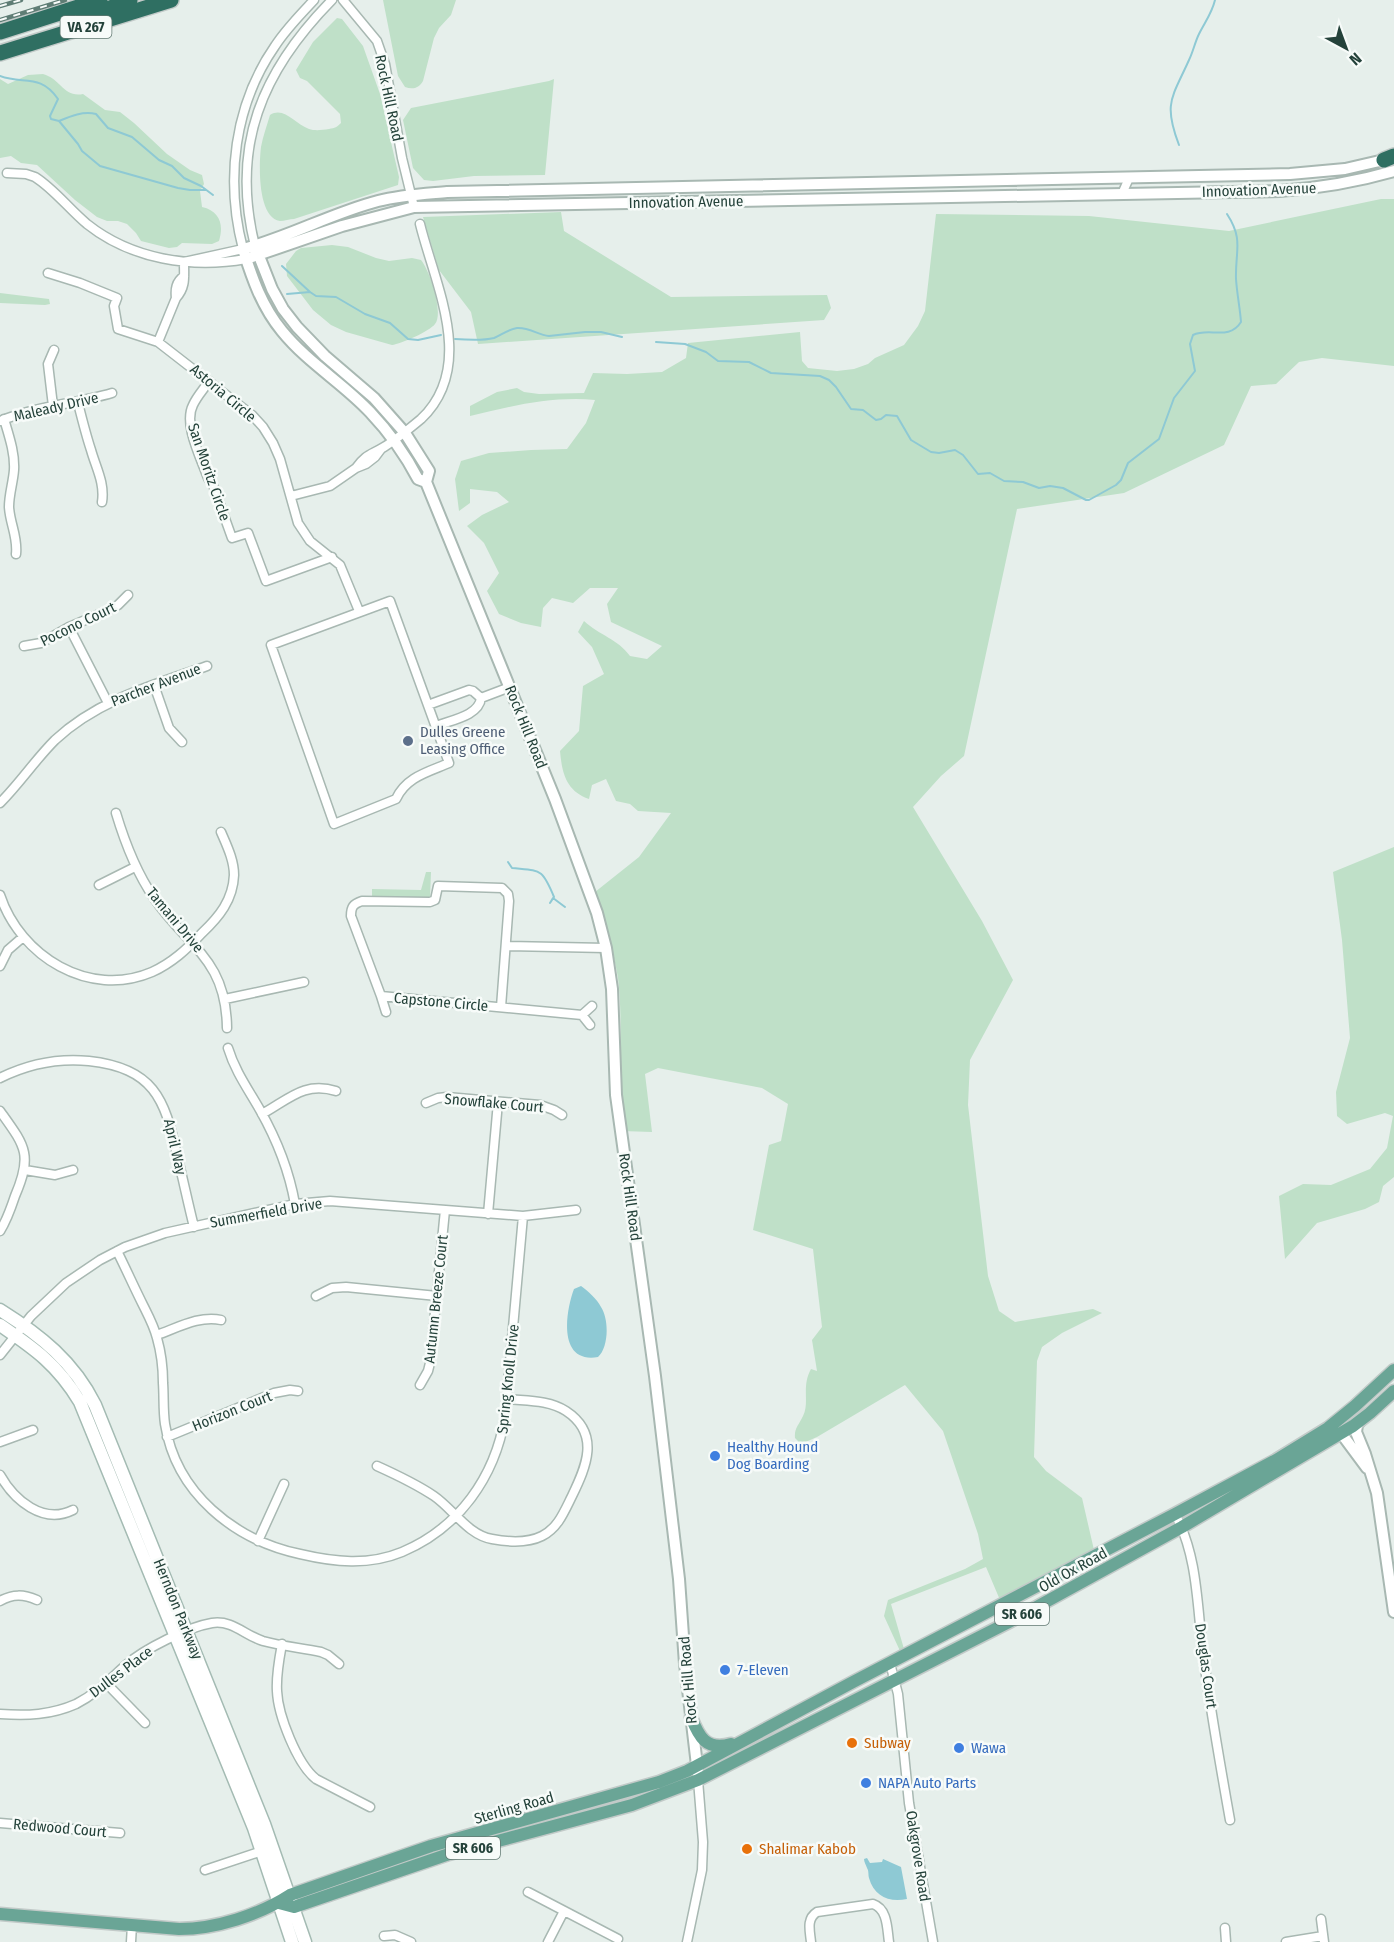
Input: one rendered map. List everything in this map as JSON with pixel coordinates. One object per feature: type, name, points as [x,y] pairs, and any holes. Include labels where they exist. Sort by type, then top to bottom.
[{"type":"highway","points":[[0,32],[100,0]]},
{"type":"highway","points":[[0,45],[79,21],[130,0]]},
{"type":"highway","name":"VA 267","points":[[0,52],[171,0]]},
{"type":"main road","name":"Herndon Parkway","points":[[0,1310],[19,1330]]},
{"type":"main road","name":"Herndon Parkway","points":[[0,1325],[44,1340],[76,1372],[90,1394],[262,1851],[292,1942]]},
{"type":"main road","name":"Old Ox Road","points":[[654,1797],[698,1773],[744,1741],[1305,1443],[1348,1412],[1394,1370]]},
{"type":"main road","name":"Old Ox Road","points":[[659,1782],[698,1773],[747,1756],[1011,1620],[1182,1527],[1341,1433],[1362,1419],[1394,1391]]},
{"type":"main road","points":[[1341,1433],[1342,1421],[1348,1412]]},
{"type":"main road","name":"Herndon Parkway","points":[[182,1634],[264,1824],[305,1942]]},
{"type":"main road","points":[[691,1717],[702,1738],[709,1744],[721,1746],[744,1741]]},
{"type":"main road","name":"Sterling Road","points":[[292,1901],[431,1846],[659,1782]]},
{"type":"main road","name":"Sterling Road","points":[[0,1914],[179,1929],[208,1927],[279,1903],[654,1797]]},
{"type":"street","points":[[314,0],[274,48],[252,91],[241,124],[235,153],[236,214],[244,254],[257,290],[281,330],[305,357],[370,412],[393,441]]},
{"type":"street","points":[[332,0],[292,45],[274,74],[259,107],[249,144],[247,198],[257,250],[274,295],[297,327],[325,356],[374,398],[405,433]]},
{"type":"street","name":"Rock Hill Road","points":[[343,0],[376,41],[382,56],[414,207]]},
{"type":"street","name":"Innovation Avenue","points":[[244,254],[414,207],[1280,191],[1318,188],[1358,181],[1391,161]]},
{"type":"street","name":"Innovation Avenue","points":[[257,250],[342,212],[380,201],[447,192],[1290,174],[1345,169],[1391,161]]},
{"type":"street","points":[[7,173],[26,174],[42,181],[85,222],[110,239],[147,254],[184,262],[218,263],[244,254]]},
{"type":"street","points":[[1122,194],[1130,178]]},
{"type":"street","points":[[1115,179],[1122,194]]},
{"type":"street","points":[[291,496],[322,490],[366,464],[381,449],[405,433],[436,400],[444,383],[449,344],[446,315],[420,224]]},
{"type":"street","points":[[158,342],[176,298],[179,279],[184,276],[184,262]]},
{"type":"street","name":"Astoria Circle","points":[[48,273],[117,298],[114,306],[118,329],[158,342],[252,415],[273,442],[298,523],[318,549],[332,557],[340,566],[359,611]]},
{"type":"street","points":[[53,406],[48,371],[50,356],[54,350]]},
{"type":"street","name":"San Moritz Circle","points":[[209,381],[194,403],[190,423],[208,478],[213,485],[232,538],[248,533],[266,581],[332,557]]},
{"type":"street","name":"Maleady Drive","points":[[2,420],[112,393]]},
{"type":"street","points":[[78,403],[103,486],[102,502]]},
{"type":"street","points":[[2,420],[14,458],[9,511],[16,537],[16,554]]},
{"type":"street","name":"Rock Hill Road","points":[[405,433],[429,471],[426,482],[526,726],[597,913],[606,948],[612,989],[616,1095],[655,1376],[679,1580],[698,1773],[703,1842],[702,1868],[687,1942]]},
{"type":"street","name":"Rock Hill Road","points":[[393,441],[418,479],[426,482]]},
{"type":"street","name":"Pocono Court","points":[[24,646],[41,643],[69,627],[118,605],[128,595]]},
{"type":"street","points":[[390,601],[428,705],[449,763],[413,778],[401,789],[396,799],[334,824],[271,645],[390,601]]},
{"type":"street","points":[[69,627],[108,703]]},
{"type":"street","name":"Parcher Avenue","points":[[0,802],[54,742],[85,716],[108,703],[207,666]]},
{"type":"street","points":[[154,685],[170,728],[182,742]]},
{"type":"street","points":[[481,698],[510,687]]},
{"type":"street","points":[[428,705],[470,690],[481,698]]},
{"type":"street","points":[[436,726],[475,711],[480,705],[481,698]]},
{"type":"street","name":"Tamani Drive","points":[[116,813],[135,867],[163,910],[205,956],[215,972],[225,999],[228,1028]]},
{"type":"street","points":[[0,895],[6,910],[23,937],[45,958],[67,971],[94,979],[136,977],[150,973],[176,958],[222,912],[230,897],[234,876],[233,866],[221,832]]},
{"type":"street","points":[[99,885],[135,867]]},
{"type":"street","name":"Capstone Circle","points":[[386,1012],[351,916],[351,909],[355,903],[362,901],[430,902],[437,896],[438,886],[502,888],[508,894],[507,946],[501,1007]]},
{"type":"street","points":[[0,966],[8,950],[23,937]]},
{"type":"street","points":[[507,946],[606,948]]},
{"type":"street","points":[[225,999],[304,982]]},
{"type":"street","name":"Capstone Circle","points":[[381,996],[582,1015]]},
{"type":"street","points":[[590,1024],[582,1015],[592,1006]]},
{"type":"street","points":[[228,1048],[235,1067],[262,1114],[286,1165],[295,1204]]},
{"type":"street","name":"April Way","points":[[0,1078],[35,1065],[67,1060],[116,1065],[141,1078],[157,1094],[167,1113],[194,1227]]},
{"type":"street","points":[[262,1114],[309,1088],[321,1087],[336,1091]]},
{"type":"street","name":"Snowflake Court","points":[[426,1103],[446,1097],[545,1106],[562,1115]]},
{"type":"street","points":[[488,1214],[498,1102]]},
{"type":"street","points":[[0,1111],[22,1144],[25,1154],[25,1170],[0,1231]]},
{"type":"street","points":[[25,1170],[55,1175],[73,1170]]},
{"type":"street","name":"Summerfield Drive","points":[[0,1355],[19,1330],[66,1283],[117,1251],[154,1236],[295,1204],[351,1202],[522,1216],[576,1210]]},
{"type":"street","name":"Autumn Breeze Court","points":[[420,1385],[430,1363],[445,1210]]},
{"type":"street","name":"Spring Knoll Drive","points":[[117,1251],[157,1335],[162,1365],[163,1408],[167,1437],[175,1461],[201,1500],[221,1519],[258,1541],[290,1552],[323,1559],[346,1562],[369,1561],[413,1548],[439,1531],[457,1515],[483,1482],[496,1453],[501,1439],[508,1399],[522,1216]]},
{"type":"street","points":[[316,1296],[332,1288],[346,1287],[437,1296]]},
{"type":"street","points":[[157,1335],[206,1318],[221,1320]]},
{"type":"street","name":"Horizon Court","points":[[167,1437],[274,1393],[298,1391]]},
{"type":"street","points":[[377,1466],[426,1491],[471,1529],[486,1538],[524,1541],[540,1537],[555,1526],[561,1517],[585,1469],[587,1443],[580,1425],[567,1412],[551,1404],[508,1399]]},
{"type":"street","points":[[1362,1419],[1357,1425],[1356,1432],[1380,1507],[1394,1612]]},
{"type":"street","points":[[0,1442],[33,1430]]},
{"type":"street","points":[[1341,1433],[1371,1473]]},
{"type":"street","points":[[0,1475],[10,1491],[32,1508],[52,1515],[60,1515],[73,1510]]},
{"type":"street","points":[[258,1541],[284,1484]]},
{"type":"street","name":"Douglas Court","points":[[1175,1514],[1182,1527],[1192,1568],[1204,1664],[1230,1820]]},
{"type":"street","points":[[0,1601],[14,1595],[37,1600]]},
{"type":"street","name":"Dulles Place","points":[[0,1714],[38,1715],[65,1708],[90,1696],[138,1655],[203,1626],[222,1623],[239,1628],[263,1641],[328,1654],[339,1665]]},
{"type":"street","points":[[282,1644],[277,1677],[279,1704],[300,1760],[316,1779],[370,1807]]},
{"type":"street","name":"Oakgrove Road","points":[[890,1663],[898,1700],[909,1803],[933,1942]]},
{"type":"street","points":[[106,1683],[145,1723]]},
{"type":"street","name":"Redwood Court","points":[[0,1823],[120,1833]]},
{"type":"street","points":[[205,1870],[262,1851]]},
{"type":"street","points":[[528,1892],[618,1939]]},
{"type":"street","points":[[811,1942],[809,1921],[813,1914],[819,1911],[873,1904],[884,1911],[890,1942]]},
{"type":"street","points":[[548,1942],[564,1911]]},
{"type":"street","points":[[1286,1942],[1323,1939],[1321,1919]]},
{"type":"street","points":[[131,1942],[132,1925]]},
{"type":"street","points":[[1224,1928],[1226,1942]]},
{"type":"street","points":[[384,1936],[395,1935],[411,1942]]},
{"type":"green space","points":[[383,0],[456,0],[451,15],[439,28],[434,38],[423,81],[416,88],[405,87],[398,76]]},
{"type":"green space","points":[[337,18],[342,19],[363,46],[380,94],[399,177],[398,185],[294,219],[280,221],[272,217],[263,200],[260,155],[264,135],[270,115],[275,113],[285,114],[304,127],[314,130],[333,128],[341,123],[340,114],[307,81],[300,78],[296,70],[313,42]]},
{"type":"green space","points":[[43,74],[71,93],[83,94],[105,110],[120,112],[167,154],[190,170],[202,175],[204,184],[200,191],[202,207],[217,215],[221,224],[219,241],[212,244],[182,243],[177,247],[169,248],[141,241],[127,224],[97,217],[37,165],[21,163],[11,156],[0,158],[0,79],[8,84],[28,75]]},
{"type":"green space","points":[[554,79],[545,175],[474,176],[433,181],[424,180],[413,168],[403,120],[411,108]]},
{"type":"green space","points":[[1381,199],[1394,199],[1394,366],[1322,358],[1299,362],[1276,384],[1251,386],[1224,445],[1124,493],[1017,509],[964,756],[941,776],[913,807],[982,921],[1013,980],[970,1060],[968,1105],[988,1276],[999,1311],[1015,1322],[1093,1309],[1102,1313],[1062,1333],[1042,1347],[1037,1361],[1034,1457],[1046,1471],[1082,1498],[1094,1550],[1000,1600],[986,1567],[891,1604],[904,1649],[900,1651],[884,1616],[888,1600],[965,1569],[983,1559],[978,1534],[943,1431],[905,1385],[817,1437],[801,1444],[795,1438],[796,1429],[805,1411],[808,1376],[811,1369],[817,1371],[812,1340],[822,1327],[813,1249],[753,1230],[769,1145],[781,1141],[788,1104],[762,1088],[658,1068],[645,1074],[652,1132],[622,1131],[618,978],[595,892],[639,857],[671,813],[638,811],[630,804],[616,801],[606,779],[592,785],[589,799],[581,796],[570,786],[564,774],[560,751],[579,731],[583,686],[604,674],[592,647],[578,632],[584,621],[620,645],[630,656],[647,659],[662,646],[611,622],[607,604],[618,588],[590,588],[573,603],[552,598],[543,608],[541,627],[521,623],[499,614],[487,591],[499,573],[484,543],[467,526],[482,515],[509,502],[497,492],[470,489],[470,503],[459,511],[455,479],[461,461],[489,453],[567,449],[586,423],[595,400],[564,399],[516,405],[470,416],[470,406],[497,392],[517,388],[524,392],[539,394],[584,393],[593,373],[662,372],[686,358],[688,343],[800,332],[802,361],[808,368],[837,371],[868,364],[875,358],[904,345],[918,326],[925,311],[936,214],[1089,216],[1229,231]]},
{"type":"green space","points":[[561,212],[564,231],[671,297],[827,295],[831,308],[824,320],[478,344],[471,312],[439,270],[423,217]]},
{"type":"green space","points":[[332,245],[348,247],[389,261],[412,258],[421,260],[432,282],[437,302],[438,311],[435,324],[415,337],[392,345],[346,332],[331,325],[313,310],[287,276],[286,264],[301,248]]},
{"type":"green space","points":[[0,293],[49,299],[50,304],[0,303]]},
{"type":"green space","points":[[1394,847],[1394,1177],[1383,1186],[1379,1202],[1365,1209],[1317,1223],[1285,1259],[1279,1196],[1303,1184],[1331,1185],[1370,1169],[1387,1148],[1393,1116],[1385,1113],[1347,1124],[1337,1116],[1336,1092],[1350,1038],[1342,940],[1333,872]]},
{"type":"green space","points":[[426,872],[431,872],[430,899],[372,898],[372,889],[421,890]]},
{"type":"water","points":[[581,1286],[597,1301],[604,1312],[607,1333],[604,1347],[598,1357],[585,1357],[576,1353],[570,1345],[568,1311],[574,1289]]},
{"type":"water","points":[[867,1858],[870,1863],[882,1862],[883,1859],[901,1867],[907,1899],[888,1899],[878,1894],[869,1878],[864,1860]]},
{"type":"waterway","points":[[1179,145],[1171,119],[1172,101],[1215,0]]},
{"type":"waterway","points":[[0,76],[38,83],[51,91],[58,99],[50,116],[51,119],[59,121],[82,151],[100,166],[178,188],[205,190]]},
{"type":"waterway","points":[[59,121],[82,114],[96,114],[108,128],[132,137],[159,160],[172,166],[184,178],[213,195]]},
{"type":"waterway","points":[[656,342],[685,344],[706,352],[718,361],[749,362],[771,373],[820,376],[829,380],[836,387],[851,409],[863,410],[876,420],[886,415],[897,416],[911,440],[931,452],[955,450],[963,455],[978,474],[990,473],[1004,481],[1023,482],[1039,488],[1050,486],[1063,488],[1089,500],[1116,485],[1121,480],[1128,463],[1159,439],[1174,398],[1195,371],[1190,344],[1193,335],[1231,331],[1241,322],[1236,279],[1238,246],[1235,231],[1227,214]]},
{"type":"waterway","points":[[282,266],[316,296],[336,297],[365,314],[390,323],[408,339],[418,340],[441,335]]},
{"type":"waterway","points":[[287,294],[310,292]]},
{"type":"waterway","points":[[455,339],[489,339],[517,328],[549,336],[601,332],[622,337]]},
{"type":"waterway","points":[[508,862],[512,868],[535,871],[543,876],[554,897],[550,903],[553,898],[565,907]]},
{"type":"railway","points":[[0,6],[21,0]]},
{"type":"railway","points":[[0,20],[65,0]]},
{"type":"place","name":"Dulles Greene Leasing Office","points":[[408,741]]},
{"type":"place","name":"Healthy Hound Dog Boarding","points":[[715,1456]]},
{"type":"place","name":"7-Eleven","points":[[725,1670]]},
{"type":"place","name":"Subway","points":[[852,1743]]},
{"type":"place","name":"Wawa","points":[[959,1748]]},
{"type":"place","name":"NAPA Auto Parts","points":[[866,1783]]},
{"type":"place","name":"Shalimar Kabob","points":[[747,1849]]}]
